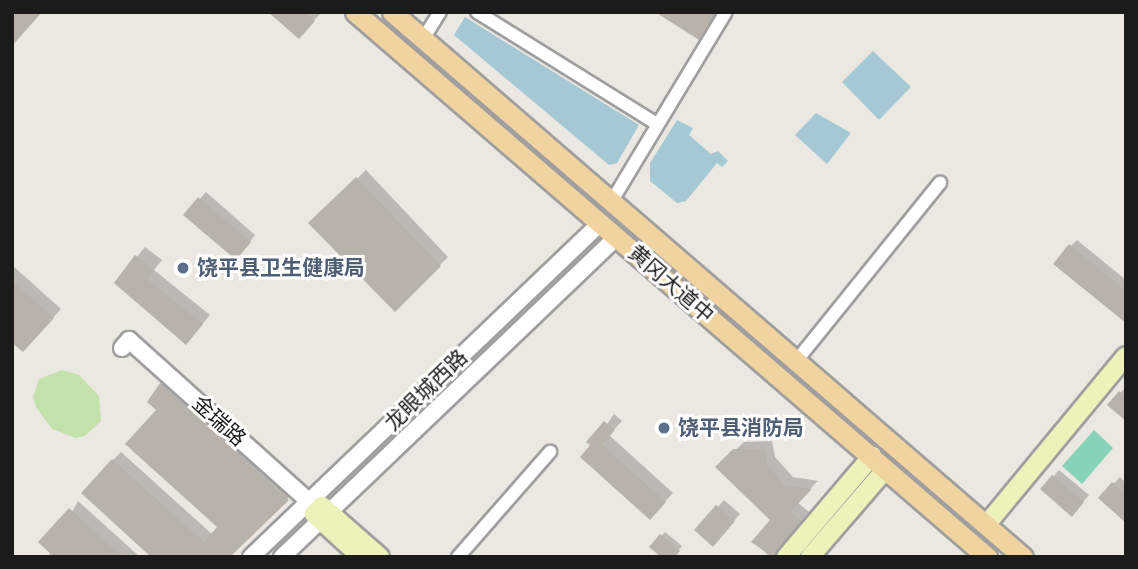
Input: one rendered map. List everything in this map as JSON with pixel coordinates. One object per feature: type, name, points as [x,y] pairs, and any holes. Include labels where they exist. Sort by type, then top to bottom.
[{"type":"main road","name":"黄冈大道中","points":[[355,12],[987,557]]},
{"type":"main road","name":"黄冈大道中","points":[[392,12],[615,201],[1023,557]]},
{"type":"main road","points":[[407,57],[423,39]]},
{"type":"main road","points":[[600,223],[615,201]]},
{"type":"main road","points":[[757,358],[773,340]]},
{"type":"main road","points":[[986,525],[1126,356]]},
{"type":"main road","points":[[786,557],[879,462]]},
{"type":"main road","points":[[810,557],[879,462]]},
{"type":"main road","name":"金瑞路","points":[[361,557],[314,514],[322,506],[380,557]]},
{"type":"street","points":[[423,39],[440,12]]},
{"type":"street","points":[[477,12],[657,124]]},
{"type":"street","points":[[615,201],[657,124],[726,12]]},
{"type":"street","points":[[797,360],[940,183]]},
{"type":"street","name":"龙眼城西路","points":[[251,557],[600,223]]},
{"type":"street","name":"龙眼城西路","points":[[282,557],[617,237]]},
{"type":"street","name":"金瑞路","points":[[122,348],[129,340],[318,510]]},
{"type":"street","points":[[458,557],[550,452]]},
{"type":"green space","points":[[62,370],[79,375],[99,396],[101,421],[85,436],[76,438],[52,429],[36,407],[33,397],[39,379]]},
{"type":"green space","points":[[1094,430],[1113,448],[1082,484],[1062,466]]},
{"type":"water","points":[[465,17],[639,125],[617,163],[609,165],[454,35]]},
{"type":"water","points":[[873,51],[911,87],[879,120],[842,82]]},
{"type":"water","points":[[816,113],[851,133],[827,164],[795,135]]},
{"type":"water","points":[[677,120],[693,128],[689,135],[711,154],[718,151],[728,161],[722,167],[717,163],[686,201],[677,203],[650,181],[650,163]]},
{"type":"building","points":[[12,12],[42,12],[12,46]]},
{"type":"building","points":[[268,12],[305,12],[315,21],[299,39]]},
{"type":"building","points":[[655,12],[711,12],[714,14],[699,40]]},
{"type":"building","points":[[356,177],[441,266],[395,312],[308,223]]},
{"type":"building","points":[[198,197],[251,242],[236,260],[183,215]]},
{"type":"building","points":[[1069,244],[1126,291],[1126,323],[1053,264]]},
{"type":"building","points":[[135,255],[154,269],[147,279],[203,324],[186,345],[114,283]]},
{"type":"building","points":[[12,281],[54,318],[23,352],[12,343]]},
{"type":"building","points":[[160,383],[289,500],[230,557],[151,557],[81,493],[112,459],[204,542],[217,527],[125,444],[156,410],[147,402]]},
{"type":"building","points":[[1119,391],[1126,397],[1126,421],[1107,405]]},
{"type":"building","points":[[604,421],[615,430],[602,445],[666,502],[650,520],[580,457],[590,445],[586,442]]},
{"type":"building","points":[[733,449],[764,449],[768,466],[785,485],[812,489],[790,512],[802,521],[774,557],[751,542],[770,520],[715,467]]},
{"type":"building","points":[[1052,475],[1084,502],[1072,517],[1040,489]]},
{"type":"building","points":[[1112,482],[1126,494],[1126,523],[1098,498]]},
{"type":"building","points":[[716,505],[735,521],[713,547],[694,530]]},
{"type":"building","points":[[69,508],[123,557],[54,557],[38,542]]},
{"type":"building","points":[[660,534],[680,551],[675,557],[661,557],[649,547]]},
{"type":"place","name":"饶平县卫生健康局","points":[[183,268]]},
{"type":"place","name":"饶平县消防局","points":[[664,428]]}]
